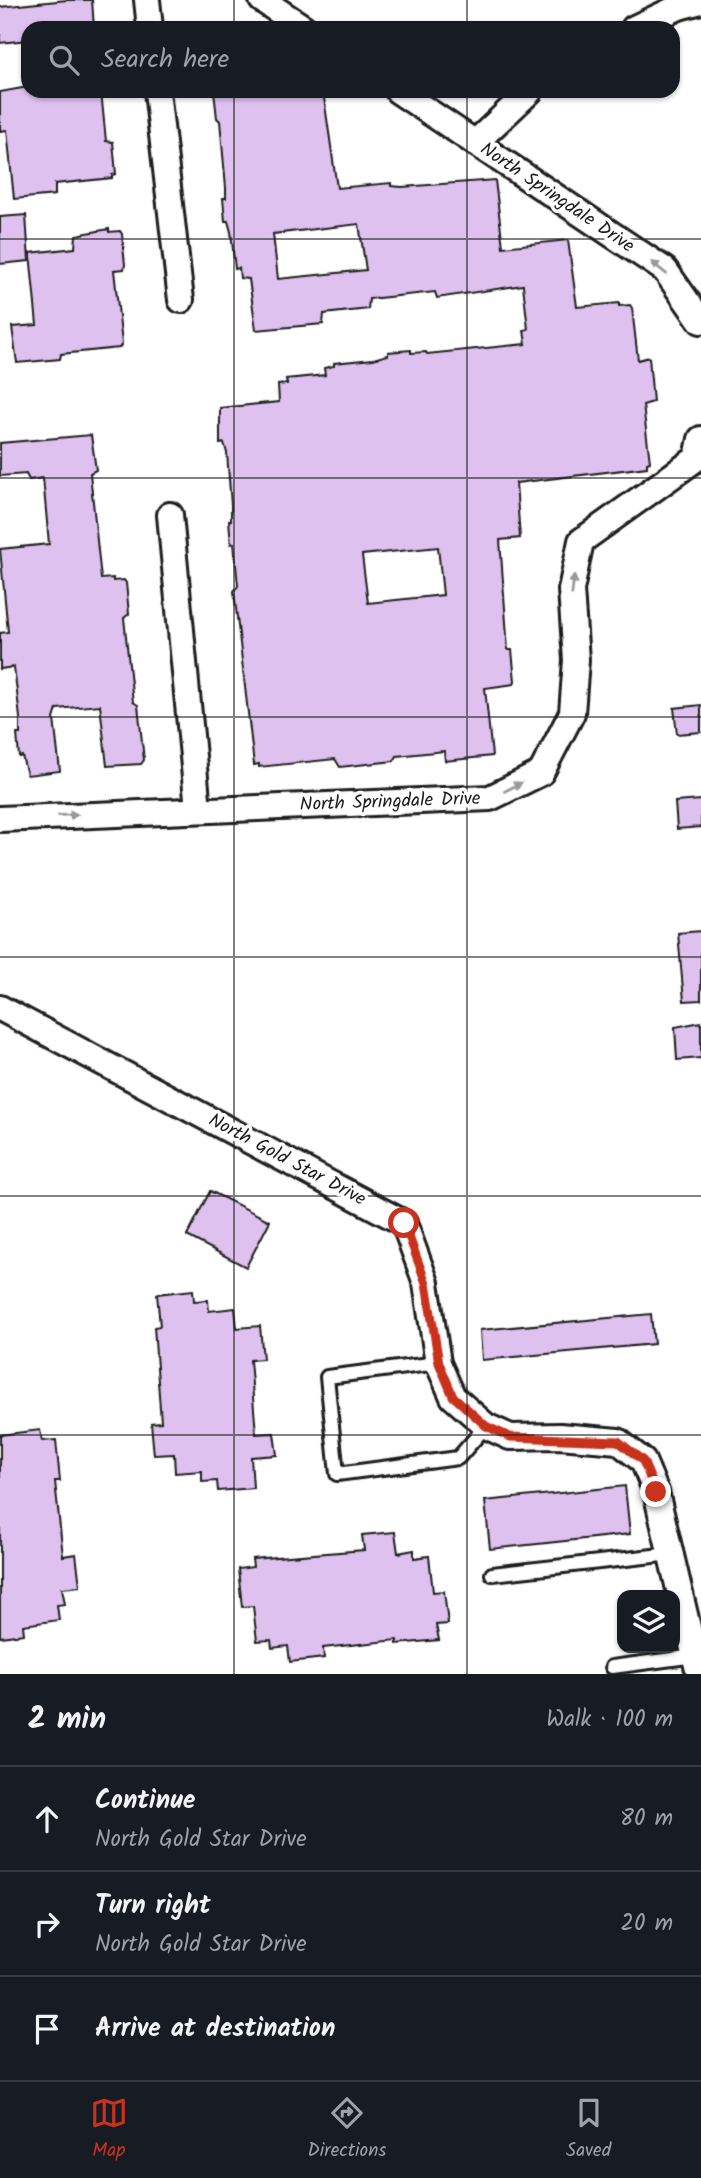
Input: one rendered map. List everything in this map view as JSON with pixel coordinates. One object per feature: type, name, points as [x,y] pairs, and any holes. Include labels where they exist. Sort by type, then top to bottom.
[{"type":"street","points":[[147,0],[149,21]]},
{"type":"street","points":[[262,0],[294,21]]},
{"type":"street","points":[[649,21],[679,7],[701,1]]},
{"type":"street","points":[[158,98],[181,300]]},
{"type":"street","name":"North Springdale Drive","points":[[408,98],[665,270],[701,321]]},
{"type":"street","points":[[475,143],[523,98]]},
{"type":"street","name":"North Springdale Drive","points":[[0,819],[490,798],[541,773],[572,713],[576,660],[571,590],[581,541],[697,458],[701,439]]},
{"type":"street","points":[[170,515],[198,809]]},
{"type":"street","name":"North Gold Star Drive","points":[[0,1008],[404,1223],[426,1283],[439,1363],[453,1396],[486,1426],[510,1437],[618,1441],[643,1461],[656,1492],[697,1665]]},
{"type":"lane","points":[[439,1363],[327,1377],[337,1474],[458,1458],[486,1426]]},
{"type":"lane","points":[[492,1574],[671,1554]]},
{"type":"lane","points":[[612,1667],[697,1665]]},
{"type":"building","points":[[92,0],[94,21],[21,21],[21,41],[0,43],[0,7]]},
{"type":"building","points":[[21,88],[21,98],[102,98],[106,141],[113,142],[116,174],[112,175],[112,178],[55,184],[55,195],[14,199],[7,130],[0,131],[0,92]]},
{"type":"building","points":[[215,98],[324,98],[337,188],[391,183],[391,186],[402,187],[495,180],[503,247],[568,240],[577,307],[619,303],[619,306],[630,305],[632,308],[638,360],[649,357],[653,402],[643,405],[650,462],[647,467],[516,483],[520,538],[500,540],[508,650],[512,650],[515,681],[514,684],[485,688],[492,756],[445,761],[444,751],[397,756],[394,761],[340,767],[335,759],[259,767],[259,764],[254,765],[234,591],[238,586],[229,520],[231,505],[227,453],[224,443],[220,444],[220,408],[279,402],[278,385],[287,384],[286,379],[325,375],[324,368],[334,366],[334,363],[373,359],[388,355],[388,352],[411,350],[411,353],[427,354],[526,344],[524,330],[528,329],[523,285],[437,298],[435,292],[369,299],[368,309],[324,314],[323,324],[256,330],[249,279],[240,278],[239,268],[235,269],[231,232],[228,221],[225,221],[223,198],[226,198],[226,188],[220,121],[217,118]],"holes":[[[359,224],[366,270],[278,279],[273,234]],[[438,547],[443,595],[368,603],[362,555]]]},
{"type":"building","points":[[26,215],[29,261],[0,264],[0,217]]},
{"type":"building","points":[[109,229],[109,232],[120,231],[122,234],[125,265],[124,269],[114,270],[122,344],[119,348],[61,354],[60,359],[17,363],[12,327],[37,325],[30,253],[75,248],[76,235]]},
{"type":"building","points":[[91,435],[96,470],[90,473],[101,579],[113,578],[113,581],[124,580],[126,583],[129,614],[124,618],[133,702],[138,705],[144,760],[141,764],[107,766],[100,705],[57,709],[54,719],[60,771],[27,775],[22,756],[19,757],[17,734],[20,734],[20,718],[14,667],[0,669],[0,633],[8,632],[0,549],[49,544],[43,478],[29,480],[26,474],[0,476],[0,443]]},
{"type":"building","points":[[701,705],[701,732],[677,734],[674,708]]},
{"type":"building","points":[[701,800],[701,827],[677,829],[675,802]]},
{"type":"building","points":[[701,931],[701,1000],[684,1001],[678,933]]},
{"type":"building","points":[[701,1022],[701,1058],[677,1060],[675,1027]]},
{"type":"building","points":[[210,1191],[270,1221],[246,1267],[187,1236]]},
{"type":"building","points":[[193,1290],[194,1301],[208,1300],[209,1311],[235,1308],[237,1328],[260,1326],[263,1359],[250,1360],[256,1434],[274,1433],[277,1455],[251,1457],[253,1488],[218,1491],[217,1481],[202,1482],[202,1471],[175,1473],[174,1454],[154,1455],[151,1423],[161,1422],[154,1327],[160,1326],[157,1294]]},
{"type":"building","points":[[651,1314],[654,1344],[482,1360],[480,1330]]},
{"type":"building","points":[[40,1430],[42,1441],[56,1440],[60,1481],[55,1481],[63,1556],[76,1554],[80,1586],[62,1588],[65,1604],[57,1605],[59,1620],[23,1625],[24,1634],[0,1637],[0,1435]]},
{"type":"building","points":[[625,1486],[630,1534],[490,1549],[485,1501]]},
{"type":"building","points":[[395,1532],[398,1553],[414,1550],[414,1558],[429,1556],[433,1592],[444,1591],[448,1624],[436,1625],[439,1640],[397,1644],[397,1640],[323,1648],[324,1658],[290,1662],[288,1646],[272,1648],[271,1640],[257,1641],[253,1606],[242,1607],[238,1569],[253,1567],[252,1559],[364,1550],[362,1535]]},
{"type":"route","points":[[404,1223],[426,1283],[439,1363],[453,1396],[486,1426],[510,1437],[560,1436],[618,1441],[643,1461],[656,1492]]}]
